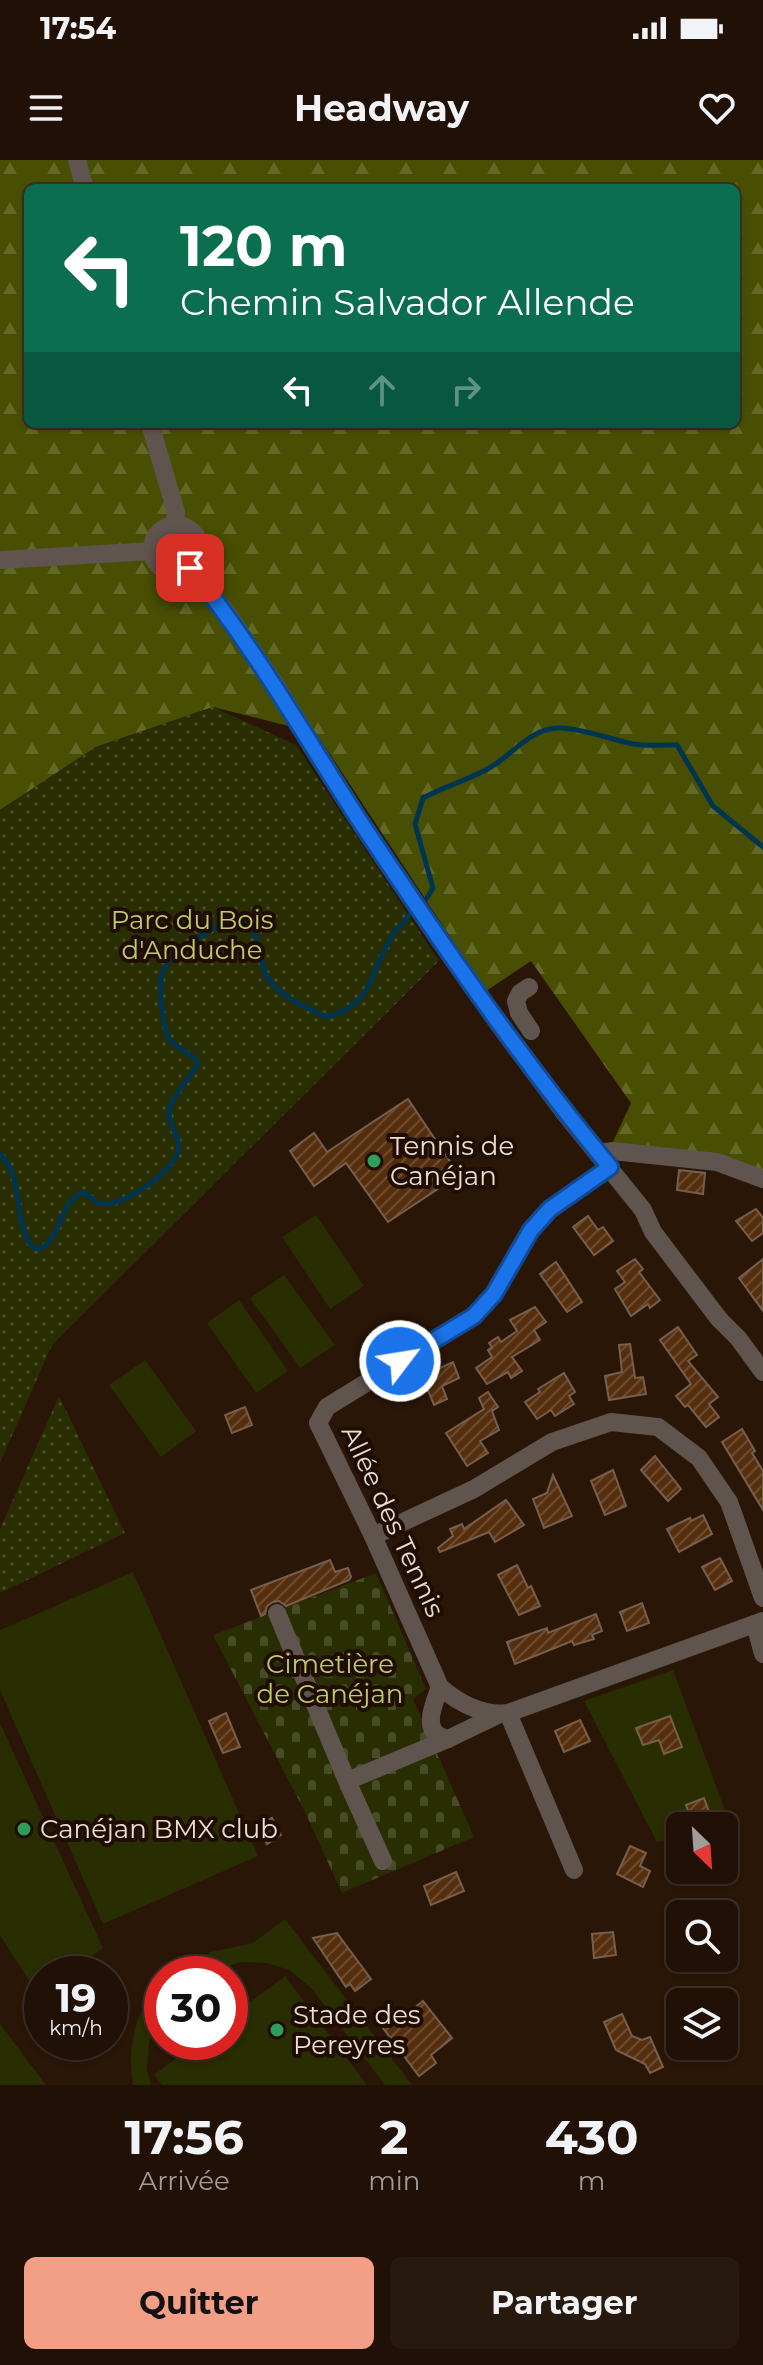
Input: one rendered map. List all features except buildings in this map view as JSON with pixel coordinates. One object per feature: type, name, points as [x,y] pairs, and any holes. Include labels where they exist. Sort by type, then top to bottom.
[{"type":"street","points":[[77,160],[84,184]]},
{"type":"street","points":[[151,428],[176,512],[175,525]]},
{"type":"street","points":[[175,525],[189,529],[198,540],[199,555],[190,568],[177,573],[157,564],[152,551],[157,533],[175,525]]},
{"type":"street","points":[[0,560],[152,551]]},
{"type":"street","points":[[190,568],[229,616],[364,827],[513,1044],[643,1210],[653,1232],[719,1319],[738,1338],[763,1372]]},
{"type":"street","points":[[529,987],[520,993],[516,1001],[519,1013],[531,1031]]},
{"type":"street","points":[[604,1160],[613,1151],[717,1162],[763,1179]]},
{"type":"street","name":"Allée des Tennis","points":[[440,1687],[373,1536],[318,1423],[327,1407],[474,1316],[494,1294],[531,1230],[604,1160]]},
{"type":"street","points":[[373,1536],[474,1489],[552,1442],[611,1422],[658,1427],[699,1458],[729,1502],[763,1598]]},
{"type":"street","points":[[277,1613],[383,1861]]},
{"type":"street","points":[[347,1781],[504,1714],[759,1622],[763,1654]]},
{"type":"street","points":[[448,1739],[441,1738],[432,1730],[430,1720],[440,1687],[457,1702],[478,1710],[504,1714]]},
{"type":"street","points":[[504,1714],[574,1870]]},
{"type":"green space","points":[[0,160],[763,160],[763,1179],[612,1144],[631,1103],[531,961],[486,991],[316,733],[213,707],[96,747],[0,810]]},
{"type":"green space","name":"Parc du Bois d'Anduche","points":[[213,707],[296,745],[439,961],[52,1345],[0,1463],[0,810],[96,747]]},
{"type":"green space","points":[[316,1215],[364,1286],[330,1309],[282,1237]]},
{"type":"green space","points":[[284,1275],[335,1345],[300,1368],[250,1298]]},
{"type":"green space","points":[[239,1300],[288,1371],[256,1393],[207,1323]]},
{"type":"green space","points":[[145,1360],[196,1431],[161,1457],[109,1385]]},
{"type":"green space","points":[[59,1396],[125,1533],[0,1593],[0,1529]]},
{"type":"green space","points":[[133,1572],[258,1856],[103,1924],[0,1690],[0,1630]]},
{"type":"green space","name":"Cimetière de Canéjan","points":[[376,1573],[426,1689],[413,1699],[474,1837],[342,1893],[305,1812],[213,1635]]},
{"type":"green space","points":[[673,1670],[726,1812],[666,1812],[666,1840],[657,1842],[584,1701]]},
{"type":"green space","name":"Canéjan BMX club","points":[[0,1723],[103,1948],[92,1956],[24,1956],[24,1973],[0,1935]]},
{"type":"green space","points":[[285,1919],[412,2085],[385,2085],[312,1989],[290,1970],[266,1963],[248,1962],[248,1956],[204,1956],[253,1943]]},
{"type":"green space","name":"Stade des Pereyres","points":[[285,1976],[367,2085],[162,2085],[154,2075],[174,2060],[248,2060],[248,2004]]},
{"type":"green space","points":[[144,2007],[144,2060],[148,2060],[151,2085],[133,2085],[132,2044]]},
{"type":"green space","points":[[0,2024],[24,2060],[46,2085],[0,2085]]},
{"type":"waterway","points":[[427,898],[433,888],[415,824],[423,798],[483,772],[532,736],[550,729],[579,730],[633,744],[677,745],[713,806],[763,847]]},
{"type":"waterway","points":[[0,1154],[13,1176],[26,1237],[33,1248],[40,1249],[53,1236],[65,1210],[76,1196],[84,1192],[99,1203],[120,1201],[156,1179],[174,1160],[179,1145],[169,1111],[198,1063],[173,1043],[165,1029],[161,982],[166,965],[172,958],[220,924],[231,920],[241,921],[256,937],[263,968],[271,983],[293,1000],[327,1017],[354,1005],[362,996],[390,940],[410,914]]},
{"type":"place","name":"Tennis de Canéjan","points":[[374,1161]]},
{"type":"place","name":"Canéjan BMX club","points":[[24,1829]]},
{"type":"place","name":"Stade des Pereyres","points":[[277,2030]]},
{"type":"route","points":[[190,568],[229,616],[273,681],[364,827],[497,1022],[563,1111],[610,1167],[550,1209],[531,1230],[494,1294],[474,1316],[400,1361]]}]
